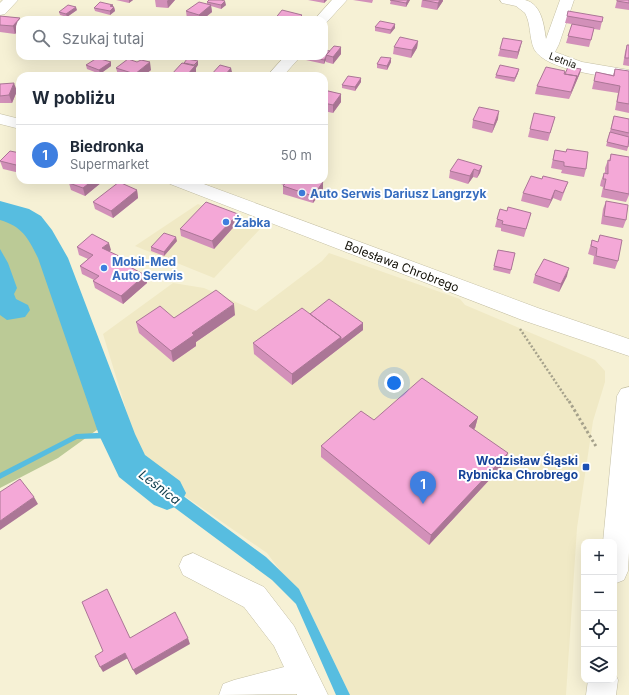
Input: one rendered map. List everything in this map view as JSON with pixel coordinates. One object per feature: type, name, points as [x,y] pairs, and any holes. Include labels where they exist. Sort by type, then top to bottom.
[{"type":"street","points":[[0,11],[11,0]]},
{"type":"street","points":[[325,16],[340,0]]},
{"type":"street","points":[[546,54],[552,44],[567,0]]},
{"type":"street","name":"Letnia","points":[[513,1],[526,5],[533,13],[541,47],[546,54],[571,64],[629,75]]},
{"type":"street","points":[[279,72],[290,60]]},
{"type":"street","points":[[0,119],[16,123]]},
{"type":"street","name":"Bolesława Chrobrego","points":[[187,184],[530,314],[629,348]]},
{"type":"street","points":[[617,539],[629,396]]},
{"type":"street","points":[[194,566],[254,597],[284,636],[308,686],[234,695]]},
{"type":"street","points":[[601,695],[603,683]]},
{"type":"path","points":[[519,328],[580,418],[597,448]]},
{"type":"shaded area","points":[[198,204],[261,228],[214,278],[135,246]]},
{"type":"shaded area","points":[[329,253],[460,299],[465,305],[595,360],[605,371],[605,382],[593,421],[577,528],[566,695],[350,695],[299,589],[282,573],[267,553],[166,483],[143,464],[139,458],[135,461],[126,439],[135,439],[103,334],[173,283],[204,288],[256,311],[322,261]]},
{"type":"green space","points":[[0,217],[20,224],[32,236],[56,306],[101,427],[58,458],[0,488]]},
{"type":"water","points":[[0,249],[8,263],[17,288],[14,294],[16,299],[28,305],[30,310],[25,317],[7,320],[0,315]]},
{"type":"water","points":[[137,459],[140,460],[140,464],[266,557],[299,589],[350,695],[336,695],[296,604],[272,580],[131,474],[126,466],[136,462]]},
{"type":"building","points":[[209,0],[225,1],[221,5],[207,2]]},
{"type":"building","points":[[390,0],[408,0],[406,3]]},
{"type":"building","points":[[423,0],[440,0],[438,3]]},
{"type":"building","points":[[629,0],[629,3],[617,1]]},
{"type":"building","points":[[100,2],[113,5],[110,6],[114,7],[110,11],[94,8]]},
{"type":"building","points":[[199,2],[211,5],[199,15],[186,11]]},
{"type":"building","points":[[68,5],[76,7],[66,14],[59,12]]},
{"type":"building","points":[[282,10],[302,15],[301,16],[277,16]]},
{"type":"building","points":[[568,11],[603,17],[602,22],[567,16]]},
{"type":"building","points":[[0,16],[16,18],[16,23],[13,26],[0,25]]},
{"type":"building","points":[[380,21],[395,24],[391,30],[375,27]]},
{"type":"building","points":[[572,24],[594,28],[591,40],[568,36]]},
{"type":"building","points":[[400,37],[418,41],[412,50],[394,47]]},
{"type":"building","points":[[503,38],[522,41],[518,52],[500,49]]},
{"type":"building","points":[[627,45],[629,45],[629,58],[625,58]]},
{"type":"building","points":[[334,46],[341,47],[333,57],[328,56],[328,53]]},
{"type":"building","points":[[381,57],[391,58],[387,66],[377,64]]},
{"type":"building","points":[[94,60],[111,62],[99,70],[86,65]]},
{"type":"building","points":[[127,60],[137,62],[141,60],[150,62],[138,72],[129,72],[116,68]]},
{"type":"building","points":[[186,60],[198,61],[194,65],[184,63]]},
{"type":"building","points":[[182,63],[195,66],[190,72],[174,72]]},
{"type":"building","points":[[220,65],[231,68],[228,72],[214,72]]},
{"type":"building","points":[[500,65],[519,69],[515,78],[496,75]]},
{"type":"building","points":[[546,67],[565,71],[564,74],[577,76],[571,92],[537,86]]},
{"type":"building","points":[[568,67],[581,69],[576,80],[577,76],[565,74]]},
{"type":"building","points":[[615,69],[629,71],[629,104],[617,102],[620,86],[594,81],[596,72],[614,76]]},
{"type":"building","points":[[348,76],[361,78],[355,87],[342,85]]},
{"type":"building","points":[[14,83],[9,95],[0,96],[0,84]]},
{"type":"building","points":[[328,91],[341,94],[333,105],[328,104]]},
{"type":"building","points":[[479,107],[499,111],[494,125],[473,120]]},
{"type":"building","points":[[534,113],[555,117],[550,133],[530,129]]},
{"type":"building","points":[[614,116],[629,119],[629,133],[611,129]]},
{"type":"building","points":[[610,132],[629,137],[628,147],[607,142]]},
{"type":"building","points":[[567,149],[588,152],[586,169],[564,166],[564,162],[553,160],[555,150],[566,152]]},
{"type":"building","points":[[10,151],[16,152],[16,165],[0,161]]},
{"type":"building","points":[[611,154],[629,157],[629,194],[604,189],[606,179],[603,179],[604,173],[608,174],[608,160],[610,161]]},
{"type":"building","points":[[458,159],[482,166],[479,171],[474,169],[470,176],[450,171]]},
{"type":"building","points":[[531,176],[542,179],[543,176],[568,182],[563,193],[555,190],[551,200],[523,193]]},
{"type":"building","points":[[72,184],[88,184],[83,188]]},
{"type":"building","points":[[116,184],[124,184],[137,190],[111,211],[93,202]]},
{"type":"building","points":[[285,184],[322,184],[313,196],[283,186]]},
{"type":"building","points":[[606,201],[628,205],[626,220],[604,216]]},
{"type":"building","points":[[206,202],[238,214],[212,241],[180,229]]},
{"type":"building","points":[[508,207],[531,213],[526,229],[502,224],[503,221],[497,219],[500,209],[507,211]]},
{"type":"building","points":[[164,233],[176,237],[164,252],[151,247]]},
{"type":"building","points":[[92,234],[109,243],[102,248],[121,257],[117,260],[145,275],[121,296],[93,281],[99,276],[80,266],[93,255],[77,247]]},
{"type":"building","points":[[600,235],[622,240],[618,261],[596,256],[597,248],[591,246],[592,240],[598,242]]},
{"type":"building","points":[[498,250],[515,253],[511,270],[494,266]]},
{"type":"building","points":[[544,259],[569,268],[561,284],[535,275]]},
{"type":"building","points":[[216,290],[234,304],[192,333],[194,335],[171,351],[136,322],[160,306],[174,318]]},
{"type":"building","points":[[329,299],[363,323],[341,340],[341,337],[310,314]]},
{"type":"building","points":[[302,308],[341,337],[292,374],[253,343]]},
{"type":"building","points":[[422,378],[478,417],[469,426],[508,453],[431,535],[321,446],[361,411],[374,420]]},
{"type":"building","points":[[20,479],[34,497],[0,521],[0,492]]},
{"type":"building","points":[[107,589],[130,638],[175,612],[188,638],[133,670],[125,653],[100,667],[95,656],[103,651],[82,602]]},
{"type":"waterway","name":"Leśnica","points":[[0,210],[19,216],[31,223],[38,230],[53,258],[117,435],[132,466],[167,493]]},
{"type":"waterway","points":[[0,476],[76,437],[117,435]]},
{"type":"place","name":"Auto Serwis Dariusz Langrzyk","points":[[302,193]]},
{"type":"place","name":"Żabka","points":[[226,222]]},
{"type":"place","name":"Mobil-Med Auto Serwis","points":[[104,268]]},
{"type":"place","name":"Wodzisław Śląski Rybnicka Chrobrego","points":[[586,467]]},
{"type":"place","name":"Biedronka","points":[[423,504]]}]
